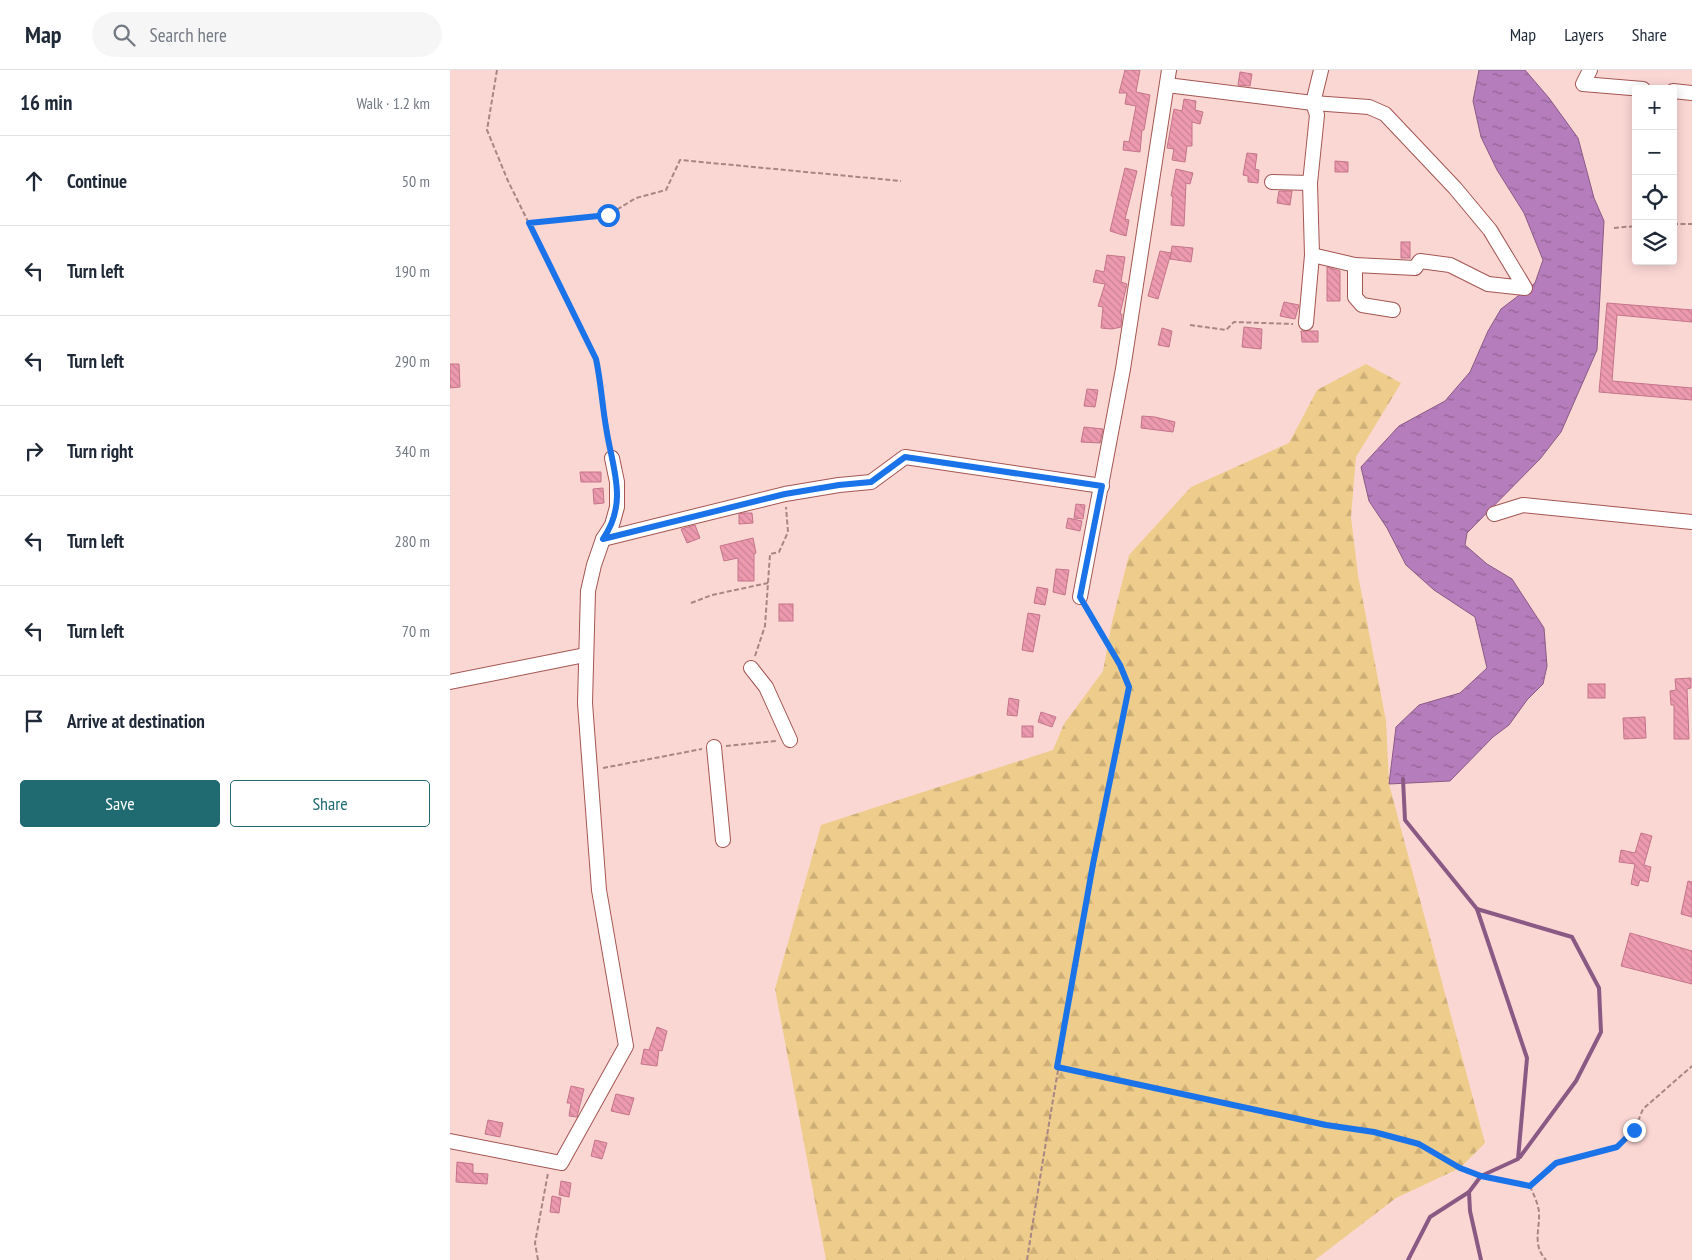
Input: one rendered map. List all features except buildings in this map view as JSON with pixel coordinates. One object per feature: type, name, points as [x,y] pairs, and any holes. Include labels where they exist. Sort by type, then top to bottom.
[{"type":"street","points":[[1080,597],[1123,369],[1169,70]]},
{"type":"street","points":[[1306,323],[1312,255],[1310,183],[1317,115],[1313,103],[1322,70]]},
{"type":"street","points":[[1590,70],[1583,84],[1632,88]]},
{"type":"street","points":[[1167,84],[1313,103],[1369,107],[1385,114],[1455,188],[1490,230],[1525,288],[1488,284],[1450,265],[1420,261],[1415,268],[1355,265],[1312,255]]},
{"type":"street","points":[[1677,91],[1692,93]]},
{"type":"street","points":[[1272,182],[1310,183]]},
{"type":"street","points":[[1355,265],[1355,297],[1362,305],[1393,310]]},
{"type":"street","points":[[603,539],[785,494],[871,482],[905,457],[1102,486]]},
{"type":"street","points":[[450,1141],[561,1163],[626,1046],[599,890],[589,770],[585,655],[588,592],[603,539],[612,525],[617,507],[617,482],[612,458]]},
{"type":"street","points":[[1494,514],[1523,505],[1692,522]]},
{"type":"street","points":[[450,682],[585,655]]},
{"type":"street","points":[[751,668],[766,687],[790,740]]},
{"type":"street","points":[[714,747],[723,840]]},
{"type":"path","points":[[497,70],[487,130],[508,181],[596,359],[612,458]]},
{"type":"path","points":[[529,223],[608,215],[636,198],[666,190],[680,160],[900,181]]},
{"type":"path","points":[[1677,224],[1692,224]]},
{"type":"path","points":[[1614,228],[1632,226]]},
{"type":"path","points":[[1190,326],[1226,330],[1234,322],[1284,325],[1306,323]]},
{"type":"path","points":[[751,668],[765,626],[770,554],[778,552],[788,532],[785,494]]},
{"type":"path","points":[[691,603],[712,595],[768,583]]},
{"type":"path","points":[[1027,1260],[1057,1067],[1093,864],[1129,687],[1120,665],[1080,597]]},
{"type":"path","points":[[589,770],[714,747],[790,740]]},
{"type":"path","points":[[1530,1186],[1556,1163],[1617,1147],[1634,1130],[1643,1109],[1692,1066]]},
{"type":"path","points":[[1057,1067],[1326,1125],[1374,1132],[1419,1144],[1460,1168],[1481,1176],[1530,1186]]},
{"type":"path","points":[[538,1260],[535,1243],[550,1161]]},
{"type":"path","points":[[1530,1186],[1539,1211],[1536,1234],[1540,1254],[1546,1260]]},
{"type":"green space","points":[[1366,364],[1401,383],[1356,457],[1351,517],[1358,575],[1386,721],[1389,784],[1485,1143],[1460,1168],[1396,1198],[1315,1260],[826,1260],[775,989],[821,825],[1053,750],[1064,724],[1103,671],[1112,622],[1129,555],[1191,487],[1289,443],[1317,390]]},
{"type":"water","points":[[1479,70],[1525,70],[1549,98],[1578,138],[1594,198],[1604,221],[1597,350],[1561,432],[1540,459],[1467,533],[1465,545],[1487,564],[1512,579],[1544,628],[1547,666],[1543,684],[1527,700],[1509,725],[1493,737],[1450,781],[1389,784],[1396,727],[1419,705],[1460,693],[1487,668],[1475,617],[1434,590],[1406,565],[1387,528],[1369,501],[1361,467],[1399,426],[1445,401],[1470,372],[1488,331],[1501,309],[1535,283],[1543,260],[1524,213],[1497,170],[1481,137],[1473,101]]},
{"type":"waterway","points":[[1403,779],[1405,820],[1477,909],[1527,1058],[1518,1159],[1481,1176],[1469,1192],[1430,1217],[1408,1260]]},
{"type":"waterway","points":[[1477,909],[1572,937],[1599,988],[1601,1032],[1576,1081],[1520,1157]]},
{"type":"waterway","points":[[1469,1192],[1470,1211],[1481,1260]]},
{"type":"route","points":[[608,215],[529,223],[564,299],[596,359],[601,381],[605,426],[617,482],[617,507],[612,525],[603,539],[785,494],[871,482],[905,457],[1102,486],[1080,597],[1120,665],[1129,687],[1093,864],[1057,1067],[1326,1125],[1374,1132],[1419,1144],[1460,1168],[1481,1176],[1530,1186],[1556,1163],[1617,1147],[1634,1130]]}]
